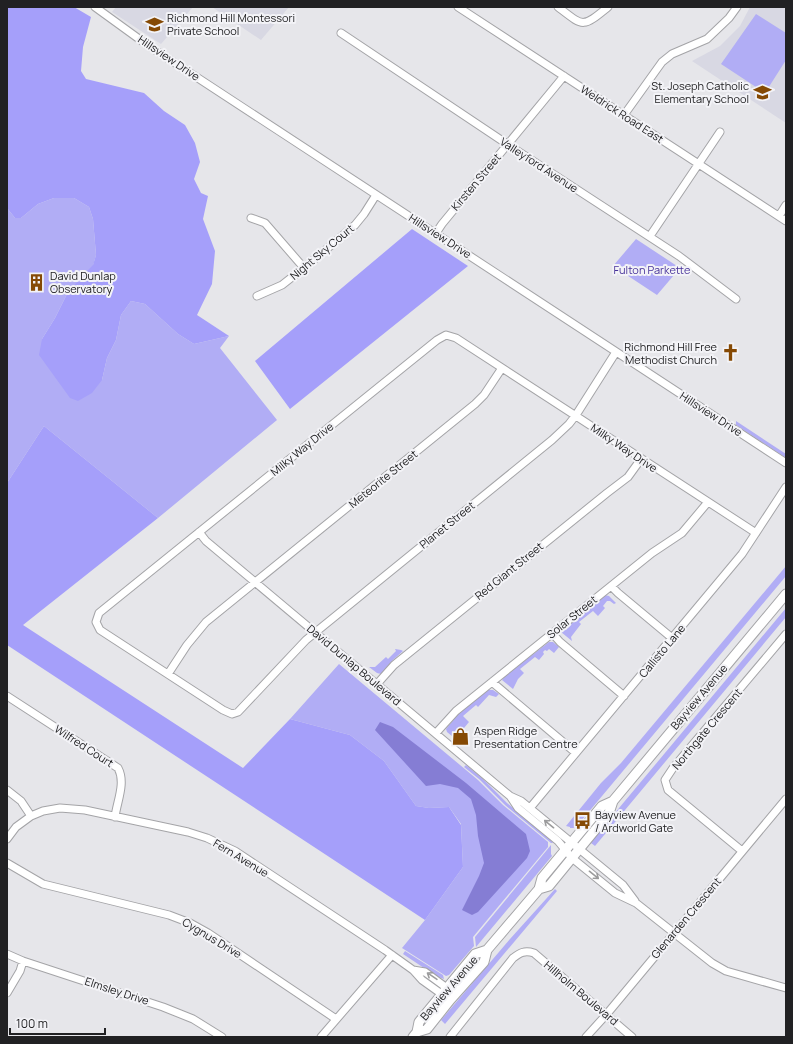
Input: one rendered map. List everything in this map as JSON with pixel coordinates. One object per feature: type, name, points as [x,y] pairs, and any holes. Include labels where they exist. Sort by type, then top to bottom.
[{"type":"main road","name":"Bayview Avenue","points":[[539,889],[549,886],[580,849],[609,813],[613,801],[786,594]]},
{"type":"main road","name":"Bayview Avenue","points":[[415,1035],[427,1029],[449,994],[484,962],[487,950],[539,889],[542,878],[602,806],[613,801]]},
{"type":"street","name":"Hillsview Drive","points":[[95,7],[146,44],[786,463]]},
{"type":"street","name":"Weldrick Road East","points":[[458,7],[786,220]]},
{"type":"street","points":[[558,7],[578,22],[590,22],[608,7]]},
{"type":"street","points":[[624,116],[662,62],[672,54],[706,39],[737,7]]},
{"type":"street","name":"Valleyford Avenue","points":[[341,32],[507,144],[650,236],[736,299]]},
{"type":"street","name":"Kirsten Street","points":[[436,233],[507,144],[564,76]]},
{"type":"street","points":[[650,236],[720,132]]},
{"type":"street","name":"Night Sky Court","points":[[257,296],[282,285],[355,225],[376,195]]},
{"type":"street","points":[[779,216],[786,205]]},
{"type":"street","points":[[251,218],[265,223],[304,268]]},
{"type":"street","name":"Milky Way Drive","points":[[315,632],[238,712],[232,714],[223,710],[100,630],[96,622],[99,613],[441,337],[446,335],[456,338],[756,533]]},
{"type":"street","name":"Planet Street","points":[[315,632],[552,440],[576,415],[616,352]]},
{"type":"street","name":"Meteorite Street","points":[[168,674],[187,645],[206,622],[476,404],[484,395],[502,368]]},
{"type":"street","name":"Red Giant Street","points":[[377,684],[394,665],[606,493],[624,481],[641,459]]},
{"type":"street","name":"Callisto Lane","points":[[530,808],[742,554],[786,487]]},
{"type":"street","name":"Solar Street","points":[[436,733],[456,710],[652,553],[682,533],[708,502]]},
{"type":"street","name":"David Dunlap Boulevard","points":[[199,532],[206,541],[510,796],[518,808],[558,841],[572,858],[615,893],[636,903]]},
{"type":"street","points":[[611,586],[672,638]]},
{"type":"street","points":[[552,634],[624,696]]},
{"type":"street","name":"Northgate Crescent","points":[[742,851],[668,790],[665,780],[786,634]]},
{"type":"street","points":[[492,682],[576,753]]},
{"type":"street","name":"Wilfred Court","points":[[7,696],[118,768],[121,773],[122,781],[115,817]]},
{"type":"street","points":[[7,790],[20,801],[31,816]]},
{"type":"street","name":"David Dunlap Boulevard","points":[[510,796],[521,801],[530,808],[623,885],[636,903]]},
{"type":"street","name":"Glenarden Crescent","points":[[586,1037],[786,799]]},
{"type":"street","name":"Fern Avenue","points":[[7,840],[16,827],[31,816],[43,811],[60,808],[78,809],[188,832],[207,838],[234,851],[413,970],[425,972],[449,994]]},
{"type":"street","name":"Cygnus Drive","points":[[7,863],[43,884],[169,915],[190,923],[208,933],[336,1019]]},
{"type":"street","points":[[636,903],[702,956],[726,971],[786,988]]},
{"type":"street","name":"Hillholm Boulevard","points":[[450,1037],[513,958],[522,952],[528,951],[534,953],[632,1037]]},
{"type":"street","name":"Elmsley Drive","points":[[7,954],[163,1007],[192,1019],[222,1037]]},
{"type":"street","points":[[321,1037],[392,955]]},
{"type":"street","points":[[7,993],[24,961]]},
{"type":"shaded area","points":[[7,7],[74,7],[91,17],[83,47],[81,71],[86,79],[144,93],[164,111],[185,125],[195,143],[200,162],[194,179],[201,193],[208,196],[203,219],[215,251],[212,284],[197,315],[229,336],[194,344],[178,334],[145,304],[131,301],[121,315],[116,340],[107,358],[102,380],[92,393],[78,401],[70,398],[39,355],[42,339],[55,318],[69,290],[93,265],[96,255],[93,219],[89,207],[74,198],[54,198],[38,204],[21,218],[15,218],[7,208]]},
{"type":"shaded area","name":"Richmond Hill Montessori Private School","points":[[116,7],[193,7],[161,44],[112,12]]},
{"type":"shaded area","name":"Richmond Hill Montessori Private School","points":[[212,7],[289,7],[261,40]]},
{"type":"shaded area","name":"St. Joseph Catholic Elementary School","points":[[750,7],[782,7],[786,9],[786,123],[692,61],[720,46],[740,26]]},
{"type":"shaded area","points":[[412,229],[468,266],[290,409],[255,361]]},
{"type":"shaded area","points":[[44,426],[158,518],[23,625],[243,768],[290,719],[350,735],[384,761],[416,806],[429,808],[449,807],[461,825],[463,867],[425,920],[7,645],[7,483]]},
{"type":"shaded area","points":[[380,722],[393,727],[466,783],[526,834],[530,851],[527,858],[478,912],[472,915],[462,910],[484,863],[478,836],[476,815],[471,799],[458,788],[440,784],[426,786],[375,730]]},
{"type":"green space","points":[[756,14],[786,33],[786,60],[765,93],[721,64]]},
{"type":"green space","points":[[54,198],[74,198],[89,207],[93,219],[96,255],[93,266],[69,290],[55,318],[42,339],[102,380],[107,358],[116,340],[121,315],[131,301],[145,304],[178,334],[194,344],[229,336],[220,348],[277,420],[158,518],[44,426],[7,483],[7,208],[15,218],[21,218],[38,204]]},
{"type":"green space","name":"Fulton Parkette","points":[[636,239],[680,268],[657,295],[613,266]]},
{"type":"green space","points":[[736,421],[786,454],[786,458],[736,425]]},
{"type":"green space","points":[[786,566],[786,576],[587,814],[575,828],[566,826],[601,783],[621,763]]},
{"type":"green space","points":[[605,595],[609,596],[616,603],[614,604],[607,601],[603,606],[605,608],[598,616],[593,611],[579,622],[581,624],[571,637],[572,641],[561,632],[564,629]]},
{"type":"green space","points":[[786,608],[786,617],[595,846],[591,843],[594,838]]},
{"type":"green space","points":[[549,642],[553,642],[559,647],[554,653],[549,649],[547,651],[545,650],[543,652],[544,654],[539,660],[535,657],[520,669],[524,673],[518,679],[513,689],[502,680],[505,676]]},
{"type":"green space","points":[[395,649],[403,651],[381,674],[369,667],[375,667],[386,657],[388,659],[396,651]]},
{"type":"green space","points":[[339,664],[478,780],[503,805],[548,842],[548,847],[473,937],[474,946],[449,975],[446,976],[402,948],[425,920],[463,867],[461,824],[449,807],[429,808],[416,806],[384,761],[350,735],[290,719]]},
{"type":"green space","points":[[488,690],[493,690],[499,694],[496,697],[489,695],[478,707],[476,705],[463,716],[469,722],[459,734],[461,736],[458,741],[447,732],[446,729],[459,713]]},
{"type":"green space","points":[[466,765],[553,843],[551,843],[505,805],[479,779],[464,767]]},
{"type":"green space","points":[[551,845],[552,856],[476,947],[475,937]]},
{"type":"green space","points":[[555,889],[557,891],[445,1024],[441,1020]]},
{"type":"green space","points":[[405,951],[443,975],[444,979],[436,976],[403,954]]},
{"type":"place","name":"Richmond Hill Montessori Private School","points":[[154,24]]},
{"type":"place","name":"St. Joseph Catholic Elementary School","points":[[762,92]]},
{"type":"place","name":"David Dunlap Observatory","points":[[37,282]]},
{"type":"place","name":"Richmond Hill Free Methodist Church","points":[[730,353]]},
{"type":"place","name":"Aspen Ridge Presentation Centre","points":[[461,737]]},
{"type":"place","name":"Bayview Avenue / Ardworld Gate","points":[[582,821]]}]
